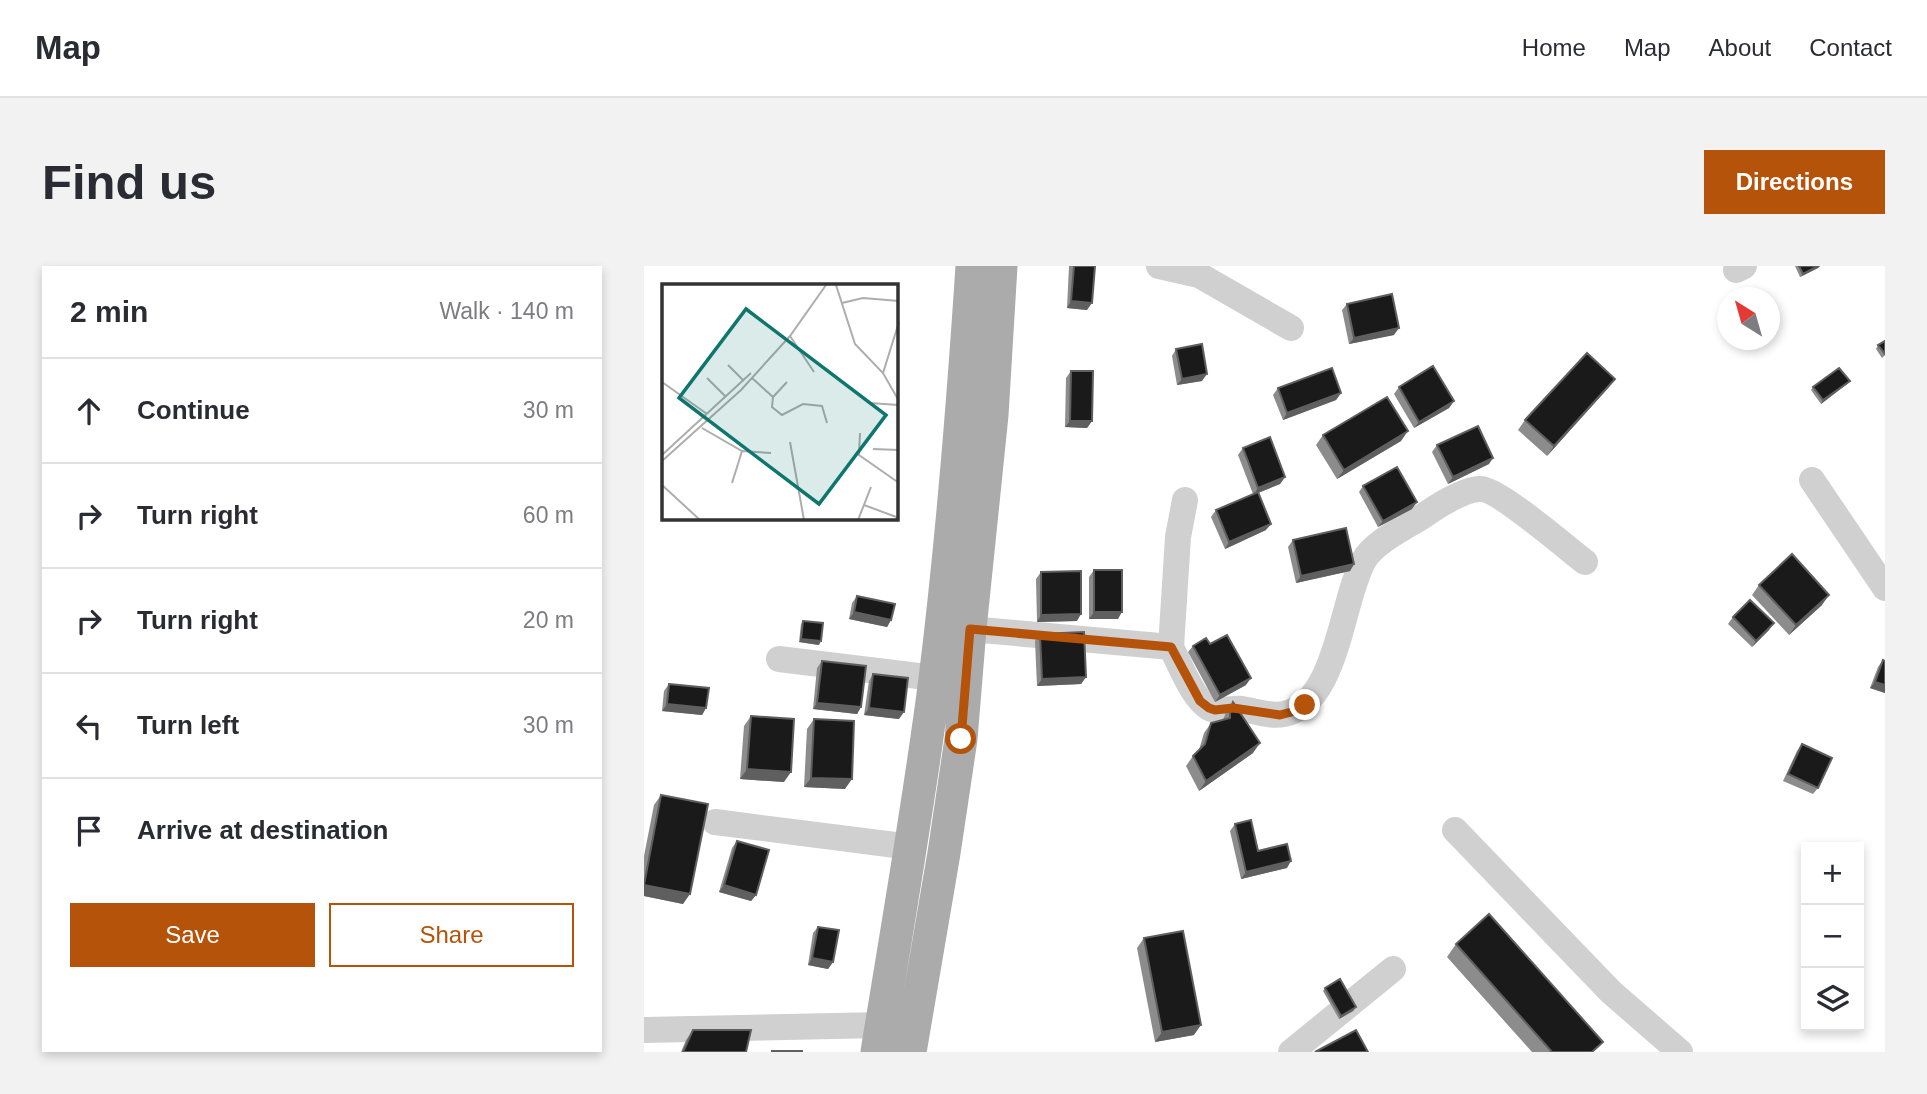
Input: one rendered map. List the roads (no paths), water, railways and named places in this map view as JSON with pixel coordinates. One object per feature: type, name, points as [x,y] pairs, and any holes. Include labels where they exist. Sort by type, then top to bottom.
[{"type":"main road","points":[[879,1038],[911,846],[935,678],[961,434],[972,266]]},
{"type":"main road","points":[[910,1052],[961,739],[992,415],[1001,266]]},
{"type":"street","points":[[1159,266],[1199,275],[1291,328]]},
{"type":"street","points":[[1812,480],[1885,588]]},
{"type":"street","points":[[1185,500],[1178,537],[1171,647],[1200,701],[1215,710],[1233,708],[1280,715],[1305,705],[1317,691],[1339,640],[1355,579],[1364,558],[1383,542],[1442,503],[1462,494],[1481,489],[1499,495],[1585,562]]},
{"type":"street","points":[[970,629],[1171,647]]},
{"type":"street","points":[[779,659],[935,678]]},
{"type":"street","points":[[715,822],[911,846]]},
{"type":"street","points":[[1455,830],[1611,992],[1680,1052]]},
{"type":"street","points":[[1291,1052],[1393,969]]},
{"type":"street","points":[[644,1030],[879,1038]]}]
